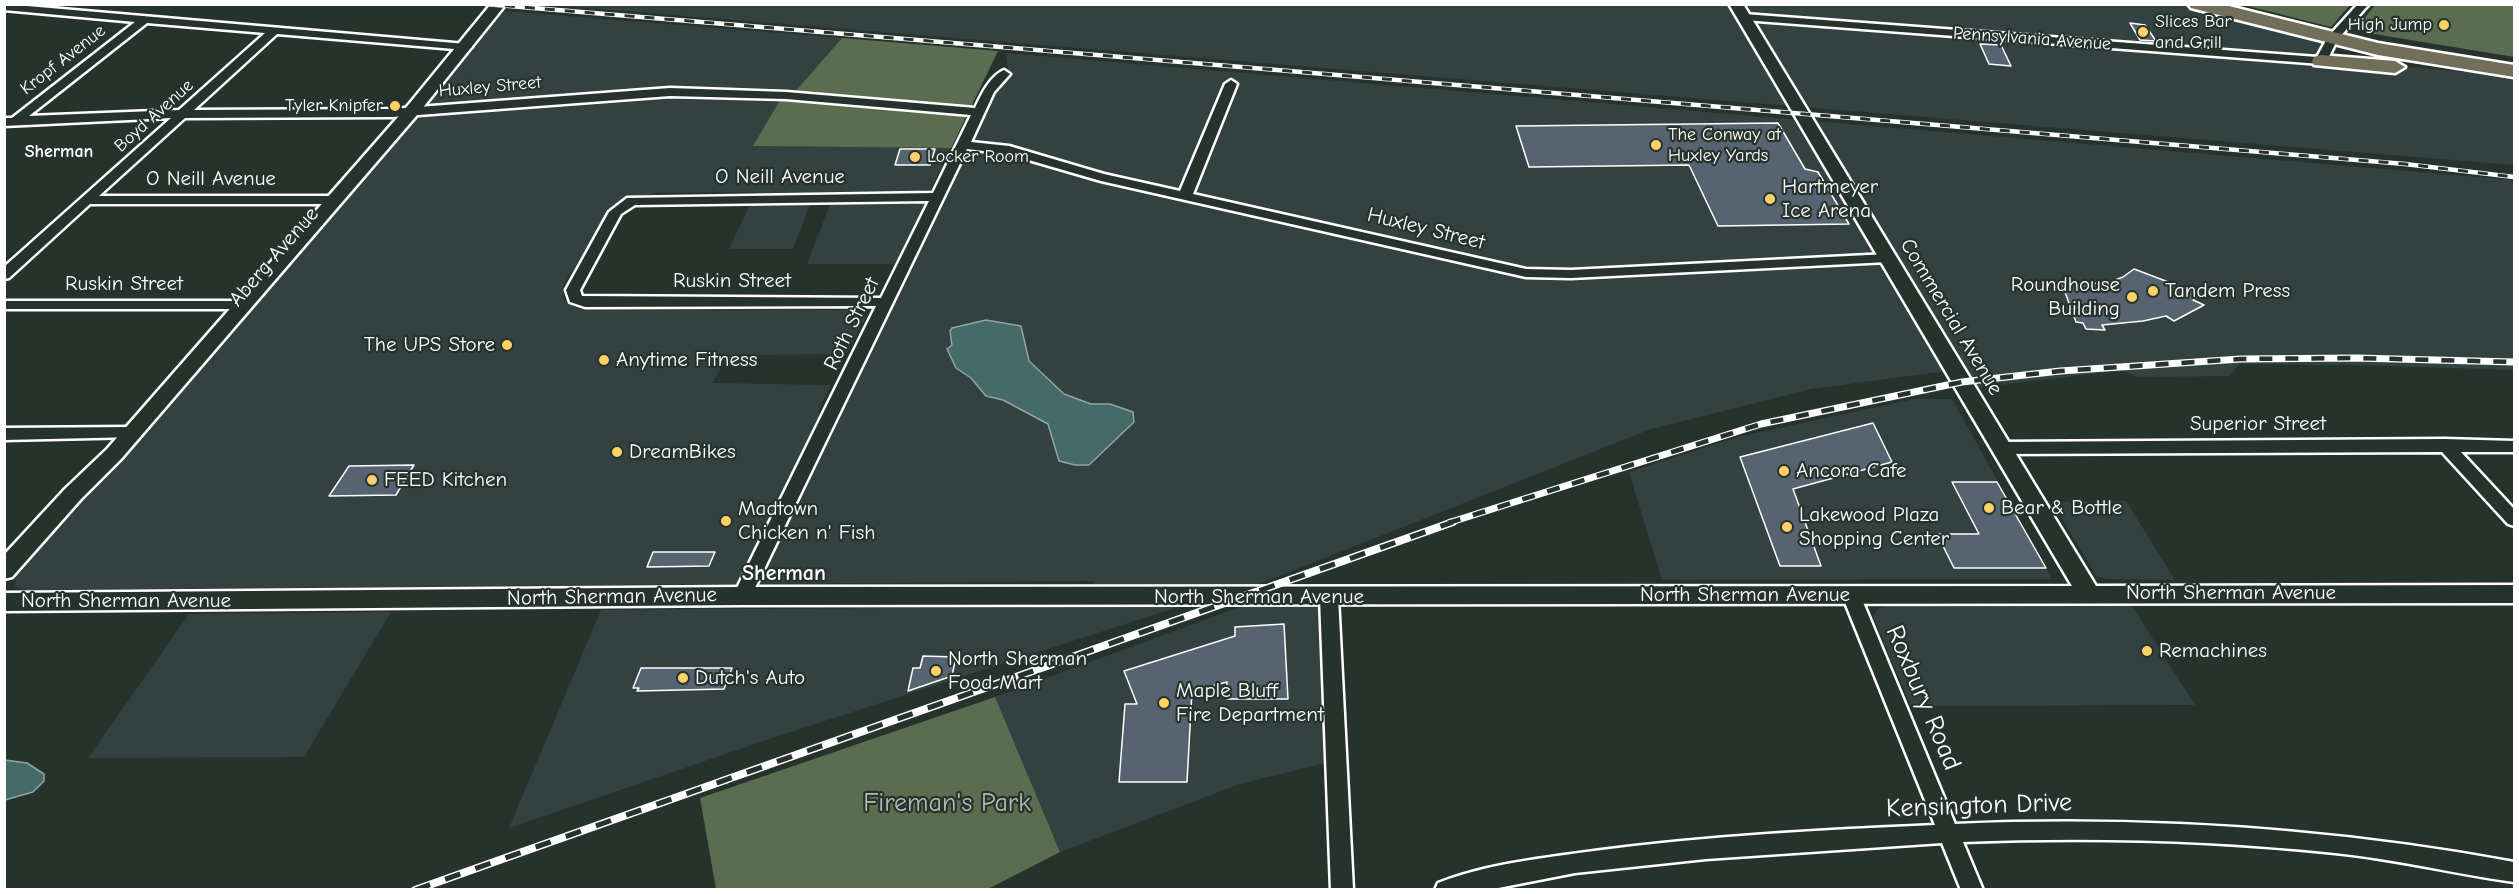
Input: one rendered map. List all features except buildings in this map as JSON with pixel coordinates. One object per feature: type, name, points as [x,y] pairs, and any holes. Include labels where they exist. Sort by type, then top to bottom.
[{"type":"main road","points":[[2198,4],[2419,56],[2514,71]]},
{"type":"main road","points":[[2233,4],[2337,35],[2514,60]]},
{"type":"main road","points":[[2321,61],[2514,76]]},
{"type":"street","name":"Aberg Avenue","points":[[4,571],[73,494],[105,464],[125,433],[499,4]]},
{"type":"street","points":[[2321,61],[2337,35],[2364,4]]},
{"type":"street","points":[[4,7],[462,47]]},
{"type":"street","points":[[4,17],[17,8]]},
{"type":"street","name":"Pennsylvania Avenue","points":[[1740,11],[2321,61]]},
{"type":"street","name":"Commercial Avenue","points":[[1740,11],[2088,593]]},
{"type":"street","name":"Kropf Avenue","points":[[8,124],[144,20]]},
{"type":"street","name":"Boyd Avenue","points":[[4,275],[274,31]]},
{"type":"street","name":"Roth Street","points":[[742,596],[989,91],[1004,74]]},
{"type":"street","points":[[1185,196],[1231,84]]},
{"type":"street","name":"Huxley Street","points":[[8,124],[89,115],[185,112],[405,112],[631,93],[721,92],[979,112]]},
{"type":"street","name":"Huxley Street","points":[[963,145],[1009,150],[1101,177],[1526,273],[1571,274],[1888,258]]},
{"type":"street","name":"O Neill Avenue","points":[[579,302],[573,295],[574,285],[616,212],[625,204],[654,199],[937,197]]},
{"type":"street","name":"O Neill Avenue","points":[[87,201],[328,200]]},
{"type":"street","name":"Ruskin Street","points":[[579,302],[886,302]]},
{"type":"street","name":"Ruskin Street","points":[[4,305],[238,305]]},
{"type":"street","points":[[4,434],[125,433]]},
{"type":"street","points":[[2445,445],[2514,520]]},
{"type":"street","name":"Superior Street","points":[[2001,448],[2514,446]]},
{"type":"street","name":"North Sherman Avenue","points":[[4,602],[742,596],[2514,594]]},
{"type":"street","name":"Roxbury Road","points":[[1851,595],[1972,890]]},
{"type":"street","points":[[1329,597],[1342,890]]},
{"type":"street","name":"Kensington Drive","points":[[1446,890],[1606,859],[1665,852],[1950,833],[2115,829],[2226,835],[2439,856],[2514,872]]},
{"type":"shaded area","points":[[1736,4],[1744,17],[2118,45],[2118,41],[1759,14],[1752,12],[1747,5],[2197,5],[2332,39],[2322,60],[2514,76],[2514,165],[551,5]]},
{"type":"shaded area","points":[[504,11],[842,38],[795,92],[691,88],[686,96],[780,100],[754,146],[951,148],[927,196],[937,197],[989,91],[1008,68],[1006,53],[2514,180],[2514,370],[2239,364],[2230,376],[2137,377],[2122,370],[1966,389],[1954,370],[1811,389],[1651,429],[1226,597],[1093,596],[1094,581],[25,590],[15,587],[16,576]],"holes":[[[756,192],[729,249],[793,249],[815,192],[835,192],[807,264],[904,264],[833,409],[841,414],[817,413],[831,385],[712,383],[729,355],[846,354],[866,317],[863,310],[583,309],[571,306],[563,299],[564,284],[611,209],[620,201],[657,193]]]},
{"type":"shaded area","points":[[1914,399],[1952,399],[2052,579],[1662,580],[1629,472],[1738,437]]},
{"type":"shaded area","points":[[2126,501],[2175,580],[2107,579],[2096,576],[2052,502]]},
{"type":"shaded area","points":[[1267,597],[1329,597],[1337,760],[1240,784],[1060,852],[995,697]]},
{"type":"shaded area","points":[[1181,606],[772,738],[509,828],[601,610]]},
{"type":"shaded area","points":[[1891,606],[2132,606],[2195,705],[1911,706],[1874,619],[1874,614],[1879,608]]},
{"type":"shaded area","points":[[391,612],[304,757],[88,758],[189,614]]},
{"type":"green space","points":[[2244,5],[2350,5],[2331,27]]},
{"type":"green space","points":[[2375,5],[2514,5],[2514,57],[2368,33],[2362,29],[2360,24]]},
{"type":"green space","points":[[842,38],[998,51],[951,148],[753,146],[780,100],[787,101]]},
{"type":"green space","name":"Fireman's Park","points":[[995,697],[1060,852],[988,889],[716,889],[700,798]]},
{"type":"water","points":[[986,320],[1021,326],[1029,361],[1064,394],[1091,404],[1110,404],[1133,412],[1134,422],[1089,465],[1075,465],[1059,461],[1048,424],[1003,400],[986,396],[971,378],[956,368],[947,349],[952,345],[950,331],[952,328]]},
{"type":"water","points":[[5,760],[27,763],[44,774],[44,781],[33,792],[5,800]]},
{"type":"railway","points":[[485,4],[2405,164],[2514,177]]},
{"type":"railway","points":[[1448,523],[1761,424],[1962,382],[2060,371],[2241,359],[2356,358],[2514,362]]},
{"type":"railway","points":[[415,890],[1453,522]]},
{"type":"place","name":"High Jump","points":[[2444,25]]},
{"type":"place","name":"Slices Bar and Grill","points":[[2143,32]]},
{"type":"place","name":"Tyler Knipfer","points":[[395,106]]},
{"type":"place","name":"The Conway at Huxley Yards","points":[[1656,145]]},
{"type":"place","name":"Locker Room","points":[[915,157]]},
{"type":"place","name":"Hartmeyer Ice Arena","points":[[1770,199]]},
{"type":"place","name":"Tandem Press","points":[[2153,291]]},
{"type":"place","name":"Roundhouse Building","points":[[2132,297]]},
{"type":"place","name":"The UPS Store","points":[[507,345]]},
{"type":"place","name":"Anytime Fitness","points":[[604,360]]},
{"type":"place","name":"DreamBikes","points":[[617,452]]},
{"type":"place","name":"Ancora Cafe","points":[[1784,471]]},
{"type":"place","name":"FEED Kitchen","points":[[372,480]]},
{"type":"place","name":"Bear & Bottle","points":[[1989,508]]},
{"type":"place","name":"Madtown Chicken n' Fish","points":[[726,521]]},
{"type":"place","name":"Lakewood Plaza Shopping Center","points":[[1787,527]]},
{"type":"place","name":"Remachines","points":[[2147,651]]},
{"type":"place","name":"North Sherman Food Mart","points":[[936,671]]},
{"type":"place","name":"Dutch's Auto","points":[[683,678]]},
{"type":"place","name":"Maple Bluff Fire Department","points":[[1164,703]]},
{"type":"district","name":"Sherman","points":[[59,152]]},
{"type":"district","name":"Sherman","points":[[784,574]]}]
